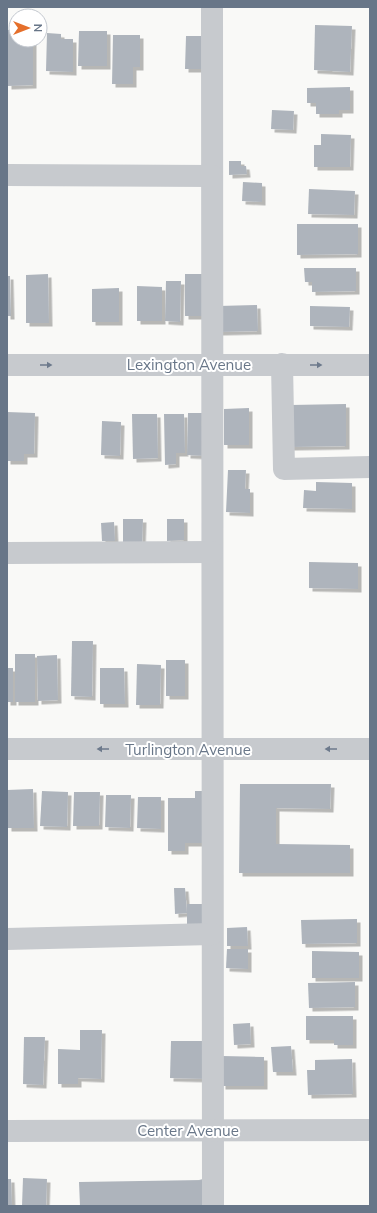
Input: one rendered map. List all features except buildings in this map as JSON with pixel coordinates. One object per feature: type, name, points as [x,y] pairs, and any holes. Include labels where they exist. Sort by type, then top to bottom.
[{"type":"street","points":[[212,7],[213,1206]]},
{"type":"street","points":[[7,175],[212,176]]},
{"type":"street","points":[[282,364],[284,469],[370,467]]},
{"type":"street","name":"Lexington Avenue","points":[[7,365],[370,365]]},
{"type":"street","points":[[7,553],[212,552]]},
{"type":"street","name":"Turlington Avenue","points":[[7,750],[370,749]]},
{"type":"street","points":[[7,939],[212,934]]},
{"type":"street","name":"Center Avenue","points":[[7,1131],[370,1130]]}]
